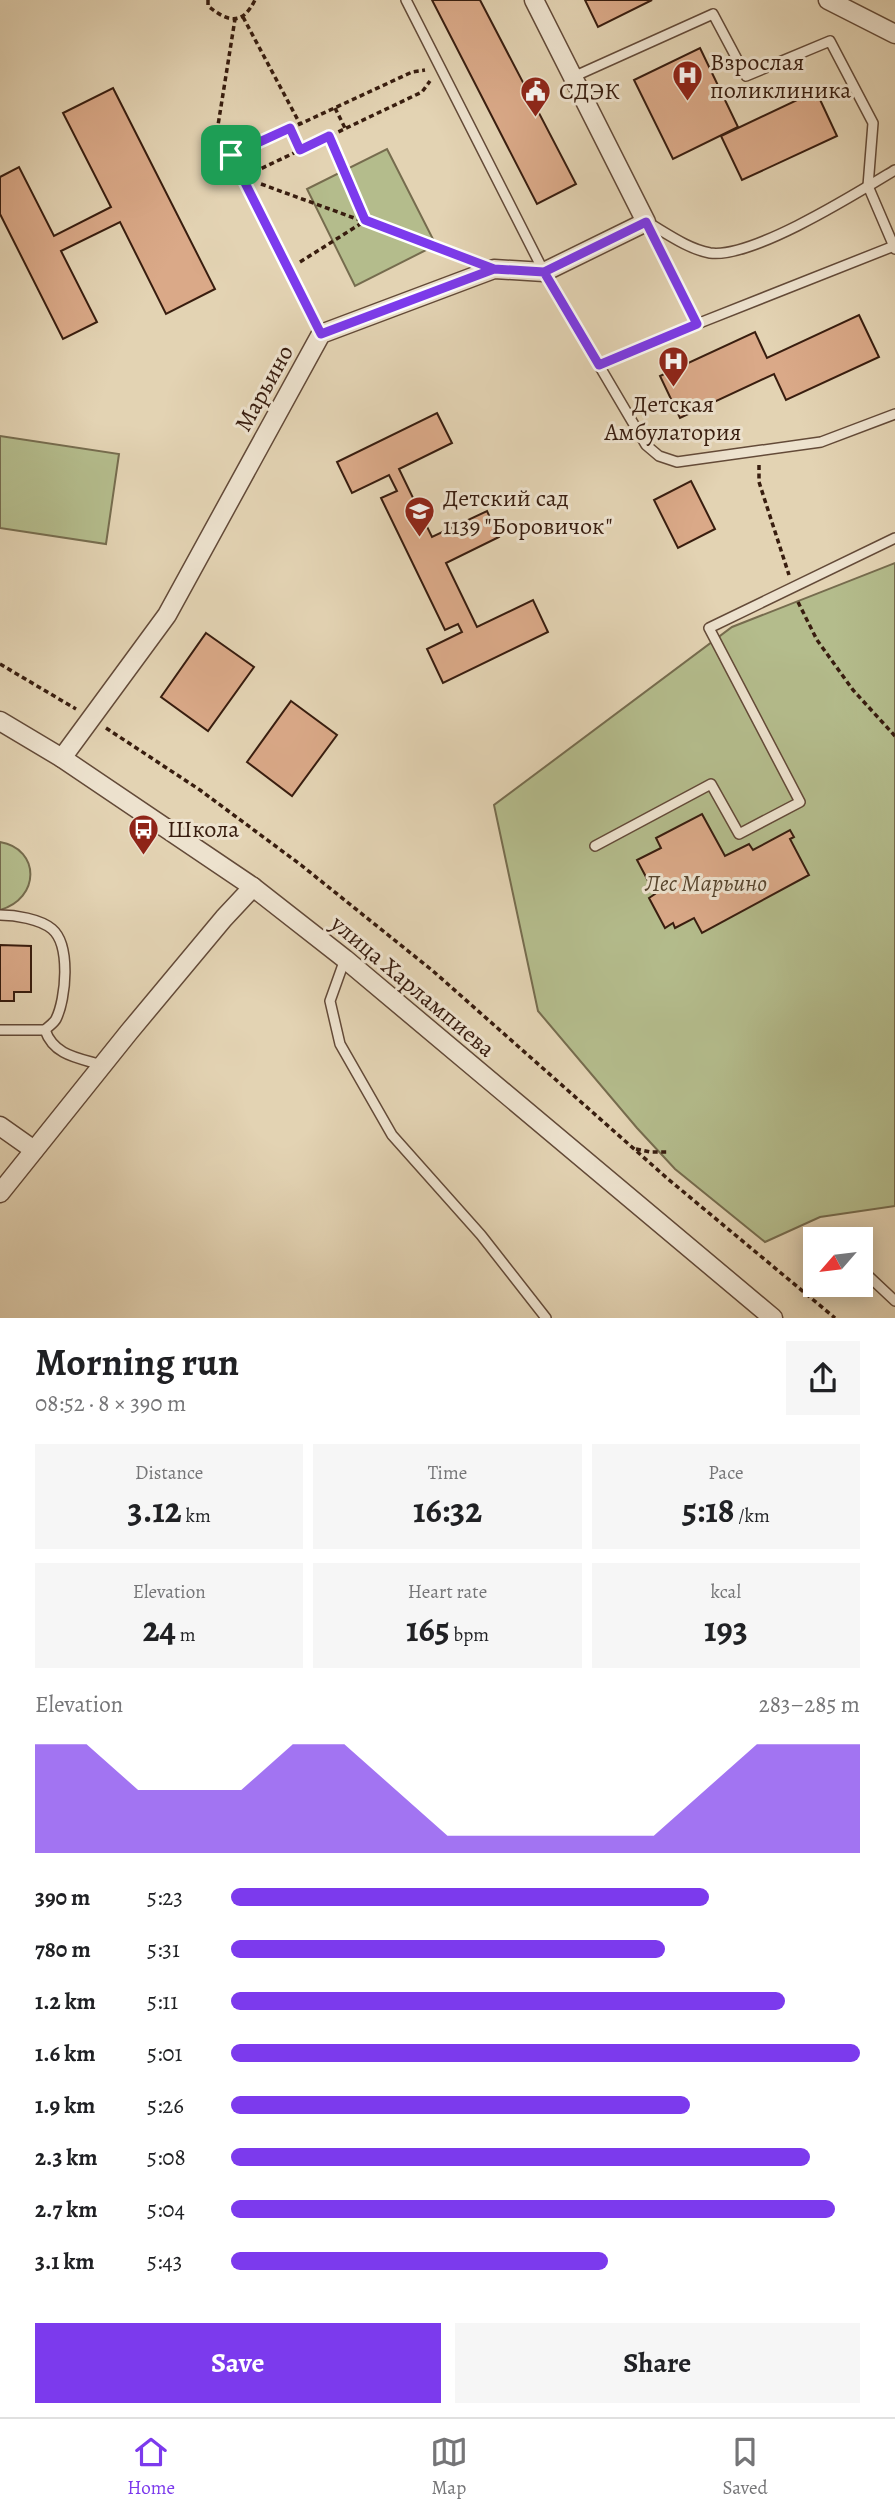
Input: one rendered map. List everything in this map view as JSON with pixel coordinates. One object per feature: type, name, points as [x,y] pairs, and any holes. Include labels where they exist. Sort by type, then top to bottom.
[{"type":"street","points":[[534,0],[646,222]]},
{"type":"street","points":[[828,0],[895,34]]},
{"type":"street","name":"Марьино","points":[[62,758],[167,615],[321,334],[494,269],[544,272],[646,222]]},
{"type":"street","name":"улица Харлампиева","points":[[0,721],[62,758],[253,887],[345,959],[773,1318]]},
{"type":"street","points":[[0,1194],[102,1065],[253,887]]},
{"type":"street","points":[[0,1126],[34,1150]]},
{"type":"lane","points":[[406,0],[544,272],[646,445],[659,456],[677,462],[760,452],[821,442],[895,414]]},
{"type":"lane","points":[[573,77],[713,13],[746,76],[830,41],[873,123],[869,186],[894,248],[599,365]]},
{"type":"lane","points":[[231,155],[321,334]]},
{"type":"lane","points":[[646,222],[694,248],[712,253],[737,249],[787,232],[895,170]]},
{"type":"lane","points":[[646,222],[697,324]]},
{"type":"lane","points":[[595,846],[711,785],[739,834],[800,802],[709,628],[895,538]]},
{"type":"lane","points":[[0,915],[19,915],[53,930],[65,950],[61,1004],[55,1021],[45,1030],[0,1030]]},
{"type":"lane","points":[[345,959],[330,1001],[340,1044],[393,1135],[481,1235],[546,1318]]},
{"type":"lane","points":[[45,1030],[49,1042],[64,1053],[102,1065]]},
{"type":"lane","points":[[873,1280],[895,1301]]},
{"type":"path","points":[[208,0],[208,6],[223,18],[235,19],[243,17],[255,0]]},
{"type":"path","points":[[243,17],[300,124]]},
{"type":"path","points":[[215,144],[235,19]]},
{"type":"path","points":[[231,155],[412,72],[440,68]]},
{"type":"path","points":[[243,177],[422,92],[440,68]]},
{"type":"path","points":[[335,107],[345,128]]},
{"type":"path","points":[[290,128],[300,150]]},
{"type":"path","points":[[329,136],[365,220]]},
{"type":"path","points":[[243,177],[494,269]]},
{"type":"path","points":[[289,268],[365,220]]},
{"type":"path","points":[[760,452],[759,482],[798,601],[817,640],[853,690],[895,736]]},
{"type":"path","points":[[0,664],[92,719],[200,790],[362,914],[433,971],[634,1149],[835,1318]]},
{"type":"path","points":[[634,1149],[650,1153],[669,1152]]},
{"type":"green space","points":[[387,149],[436,245],[355,286],[307,189]]},
{"type":"green space","points":[[0,436],[119,454],[106,544],[0,528]]},
{"type":"green space","name":"Лес Марьино","points":[[895,563],[895,1206],[820,1217],[765,1242],[675,1169],[538,1011],[494,805],[732,627]]},
{"type":"green space","points":[[0,842],[13,846],[23,854],[29,864],[30,874],[23,896],[0,910]]},
{"type":"building","points":[[432,0],[480,0],[576,184],[537,204]]},
{"type":"building","points":[[585,0],[652,0],[598,27]]},
{"type":"building","points":[[700,48],[738,127],[673,159],[634,80]]},
{"type":"building","points":[[113,88],[215,289],[166,314],[120,222],[61,251],[97,322],[63,339],[0,214],[0,177],[19,167],[54,236],[111,207],[63,113]]},
{"type":"building","points":[[816,91],[837,136],[742,180],[721,136]]},
{"type":"building","points":[[859,315],[879,357],[786,400],[774,374],[680,418],[660,376],[755,332],[767,358]]},
{"type":"building","points":[[437,413],[452,443],[399,469],[432,537],[487,511],[499,537],[446,563],[477,627],[533,600],[548,632],[443,683],[427,649],[462,632],[458,624],[445,630],[381,498],[397,491],[389,475],[352,493],[337,462]]},
{"type":"building","points":[[691,481],[715,529],[678,548],[654,500]]},
{"type":"building","points":[[206,633],[254,667],[208,731],[161,697]]},
{"type":"building","points":[[291,701],[337,735],[292,796],[247,762]]},
{"type":"building","points":[[702,814],[725,856],[749,844],[753,850],[790,830],[794,837],[790,839],[809,875],[702,933],[694,918],[675,928],[673,923],[665,928],[649,898],[655,894],[637,860],[661,848],[656,838]]},
{"type":"building","points":[[0,945],[31,946],[31,992],[14,992],[14,1001],[0,1001]]},
{"type":"place","name":"Взрослая поликлиника","points":[[687,103]]},
{"type":"place","name":"СДЭК","points":[[536,118]]},
{"type":"place","name":"Детская Амбулатория","points":[[673,389]]},
{"type":"place","name":"Детский сад 1139 \"Боровичок\"","points":[[420,539]]},
{"type":"place","name":"Школа","points":[[144,856]]},
{"type":"route","points":[[231,155],[290,128],[300,150],[329,136],[365,220],[494,269],[544,272],[599,365],[697,324],[646,222],[544,272],[494,269],[321,334],[231,155]]}]
